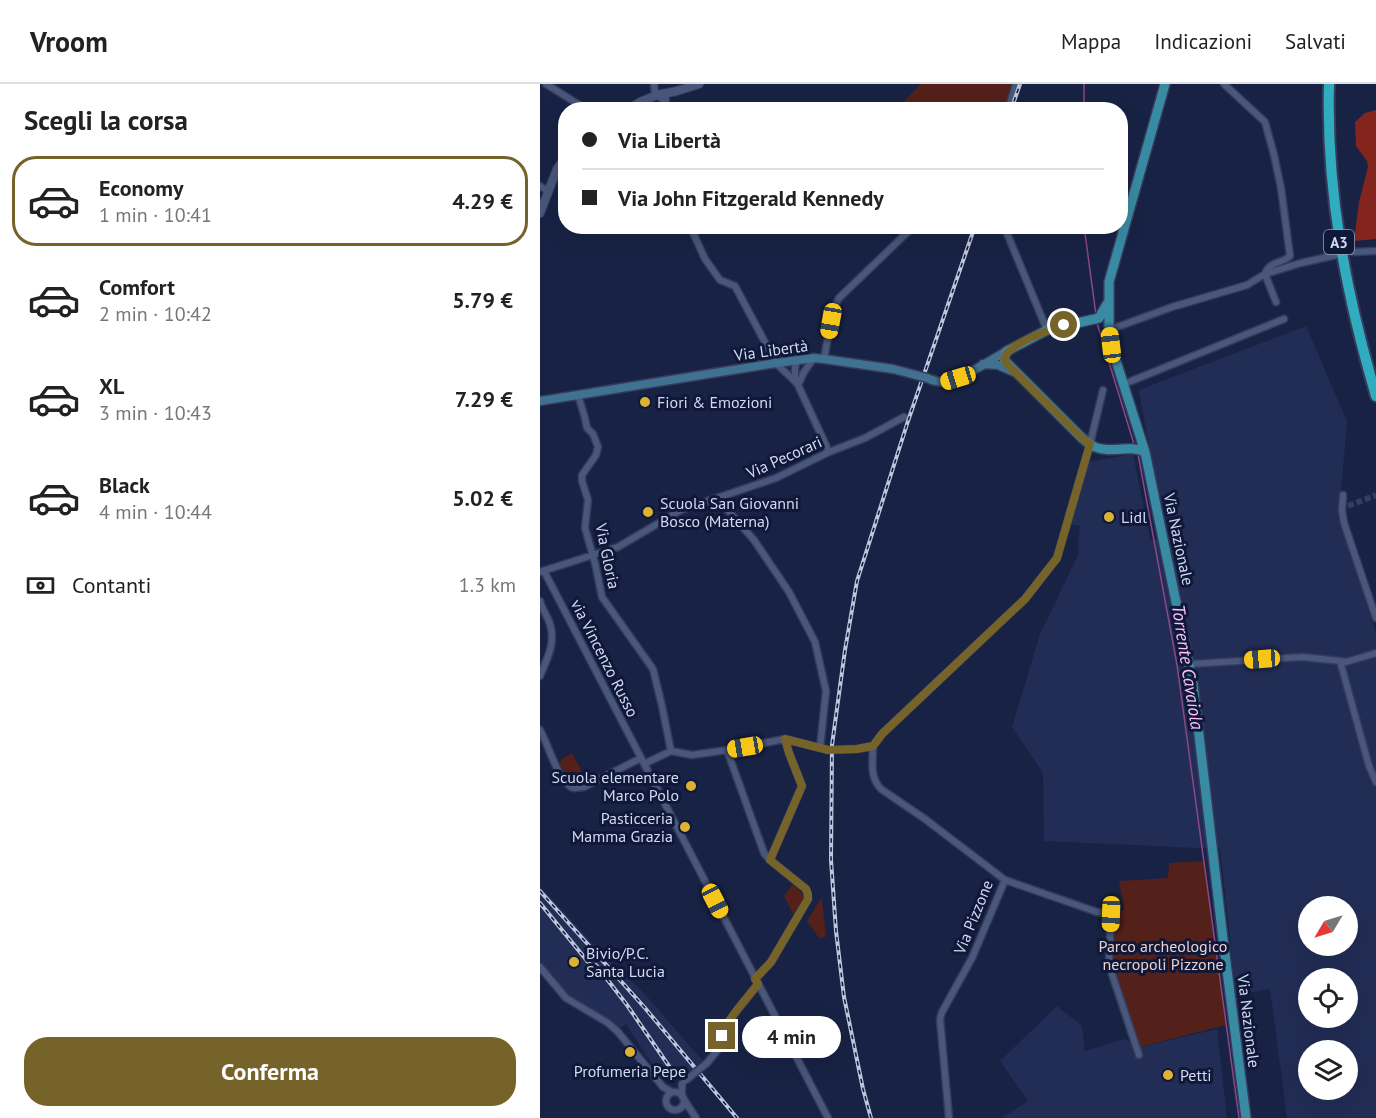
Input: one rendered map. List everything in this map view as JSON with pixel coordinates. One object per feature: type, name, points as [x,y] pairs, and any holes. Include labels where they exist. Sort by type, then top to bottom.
[{"type":"highway","name":"A3","points":[[1329,84],[1329,140],[1335,213],[1352,306],[1376,396]]},
{"type":"highway","name":"A3","points":[[1336,84],[1335,131],[1343,221],[1361,315],[1376,370]]},
{"type":"main road","name":"Via Nazionale","points":[[1128,214],[1165,84]]},
{"type":"main road","name":"Via Nazionale","points":[[1122,234],[1109,282],[1111,345],[1145,452],[1190,664],[1246,1118]]},
{"type":"main road","points":[[1108,299],[1106,308],[1095,318],[1106,324],[1109,330]]},
{"type":"main road","name":"Via Libertà","points":[[540,401],[814,358],[893,369],[935,381],[946,381],[958,378],[1047,330],[1095,318]]},
{"type":"main road","points":[[1007,351],[1005,361],[1082,438],[1092,445],[1108,450],[1138,448],[1145,452]]},
{"type":"main road","points":[[983,364],[998,365],[1017,373]]},
{"type":"main road","points":[[1121,448],[1131,443],[1139,432]]},
{"type":"street","points":[[546,84],[576,102]]},
{"type":"street","points":[[654,84],[656,95]]},
{"type":"street","points":[[668,102],[699,84]]},
{"type":"street","points":[[1010,102],[1016,84]]},
{"type":"street","points":[[1224,84],[1265,122],[1274,155],[1290,256],[1266,270],[1265,274],[1276,302]]},
{"type":"street","points":[[640,102],[656,95],[690,88]]},
{"type":"street","points":[[656,95],[665,102]]},
{"type":"street","points":[[540,213],[558,168]]},
{"type":"street","points":[[540,186],[548,191]]},
{"type":"street","points":[[694,234],[705,259],[720,280],[735,286],[777,363],[798,382]]},
{"type":"street","points":[[824,359],[833,310],[839,298],[906,234]]},
{"type":"street","points":[[1007,234],[1047,330]]},
{"type":"street","points":[[1353,252],[1376,251]]},
{"type":"street","points":[[1109,330],[1173,307],[1247,285],[1265,274],[1336,255]]},
{"type":"street","points":[[1124,384],[1284,319]]},
{"type":"street","points":[[798,382],[814,358]]},
{"type":"street","points":[[797,360],[798,382],[829,452]]},
{"type":"street","points":[[540,730],[561,776],[568,785],[574,788],[584,787],[671,751],[692,754],[785,739],[828,750],[873,746],[882,734],[1025,599],[1057,558],[1092,445],[1103,390]]},
{"type":"street","name":"Via Gloria","points":[[578,395],[586,428],[593,434],[598,447],[596,455],[582,476],[582,481],[588,500],[585,528],[603,597],[653,669],[671,751]]},
{"type":"street","name":"Via Pecorari","points":[[542,571],[618,547],[681,510],[776,478],[829,452],[865,438],[904,417]]},
{"type":"street","points":[[1343,495],[1342,511],[1347,531],[1376,618]]},
{"type":"street","points":[[717,498],[754,540],[789,592],[815,642],[826,691],[820,748]]},
{"type":"street","points":[[1342,511],[1348,506]]},
{"type":"street","name":"via Vincenzo Russo","points":[[542,571],[643,761]]},
{"type":"street","points":[[540,601],[550,624],[552,645],[540,676]]},
{"type":"street","points":[[1190,664],[1303,657],[1346,662],[1376,653]]},
{"type":"street","points":[[1340,661],[1369,766],[1376,782]]},
{"type":"street","points":[[770,860],[802,786],[785,739]]},
{"type":"street","name":"Via Pizzone","points":[[873,746],[875,783],[1005,880],[972,958],[940,1019],[949,1118]]},
{"type":"street","points":[[666,1098],[717,1052],[725,1026],[771,962],[808,899],[806,889],[764,853],[727,750]]},
{"type":"street","points":[[643,761],[828,1118]]},
{"type":"street","points":[[1005,880],[1097,912],[1111,914],[1109,965],[1139,1055]]},
{"type":"street","points":[[540,966],[566,998],[608,1023],[618,1032],[663,1087],[668,1107],[674,1118]]},
{"type":"street","points":[[674,1118],[684,1104],[683,1082]]},
{"type":"street","points":[[663,1087],[683,1097],[696,1118]]},
{"type":"street","points":[[668,1107],[673,1110],[679,1109],[696,1118]]},
{"type":"shaded area","points":[[1376,110],[1376,239],[1354,241],[1359,202],[1368,167],[1367,161],[1356,146],[1355,122],[1365,113]]},
{"type":"shaded area","points":[[1306,326],[1347,421],[1339,517],[1376,634],[1376,1118],[1287,1118],[1270,989],[1235,995],[1220,849],[1044,841],[1043,773],[1012,727],[1040,634],[1079,553],[1080,526],[1070,524],[1088,462],[1133,454],[1150,540],[1170,536],[1150,452],[1139,390]]},
{"type":"shaded area","name":"Bivio/P.C. Santa Lucia","points":[[540,886],[607,959],[645,994],[702,1060],[686,1074],[681,1068],[662,1079],[626,1024],[618,1029],[607,1019],[570,997],[540,962]]},
{"type":"shaded area","points":[[1057,1006],[1082,1026],[1085,1051],[1124,1039],[1141,1047],[1217,1029],[1227,1118],[1002,1118],[1028,1101],[1000,1061]]},
{"type":"green space","points":[[921,84],[1013,85],[1008,102],[903,102]]},
{"type":"green space","points":[[572,753],[587,781],[579,784],[568,778],[561,765],[558,764]]},
{"type":"green space","name":"Parco archeologico necropoli Pizzone","points":[[1204,861],[1226,1025],[1140,1047],[1109,965],[1111,914],[1124,910],[1119,881],[1168,878],[1169,863]]},
{"type":"green space","points":[[793,884],[803,896],[801,906],[794,916],[784,896]]},
{"type":"green space","points":[[822,900],[826,937],[819,938],[807,921]]},
{"type":"waterway","name":"Torrente Cavaiola","points":[[1084,84],[1084,102]]},
{"type":"waterway","name":"Torrente Cavaiola","points":[[1085,234],[1096,315]]},
{"type":"waterway","name":"Torrente Cavaiola","points":[[1097,323],[1134,444]]},
{"type":"waterway","name":"Torrente Cavaiola","points":[[1138,454],[1177,665],[1239,1118]]},
{"type":"tunnel","points":[[1348,506],[1376,495]]},
{"type":"railway","points":[[1014,102],[1020,84]]},
{"type":"railway","points":[[871,1118],[844,997],[836,931],[831,860],[832,745],[857,581],[908,421],[972,234]]},
{"type":"railway","points":[[540,891],[645,1008],[737,1118]]},
{"type":"railway","points":[[540,903],[597,973]]},
{"type":"railway","points":[[596,965],[673,1072]]},
{"type":"place","name":"Fiori & Emozioni","points":[[645,402]]},
{"type":"place","name":"Scuola San Giovanni Bosco (Materna)","points":[[648,512]]},
{"type":"place","name":"Lidl","points":[[1109,517]]},
{"type":"place","name":"Scuola elementare Marco Polo","points":[[691,786]]},
{"type":"place","name":"Pasticceria Mamma Grazia","points":[[685,827]]},
{"type":"place","name":"Bivio/P.C. Santa Lucia","points":[[574,962]]},
{"type":"place","name":"Profumeria Pepe","points":[[630,1052]]},
{"type":"place","name":"Petti","points":[[1168,1075]]},
{"type":"route","points":[[722,1036],[725,1026],[758,984],[755,979],[771,962],[808,899],[806,889],[770,860],[802,786],[785,739],[828,750],[873,746],[882,734],[1025,599],[1057,558],[1090,444],[1007,364],[1004,358],[1007,351],[1047,330],[1064,325]]}]
